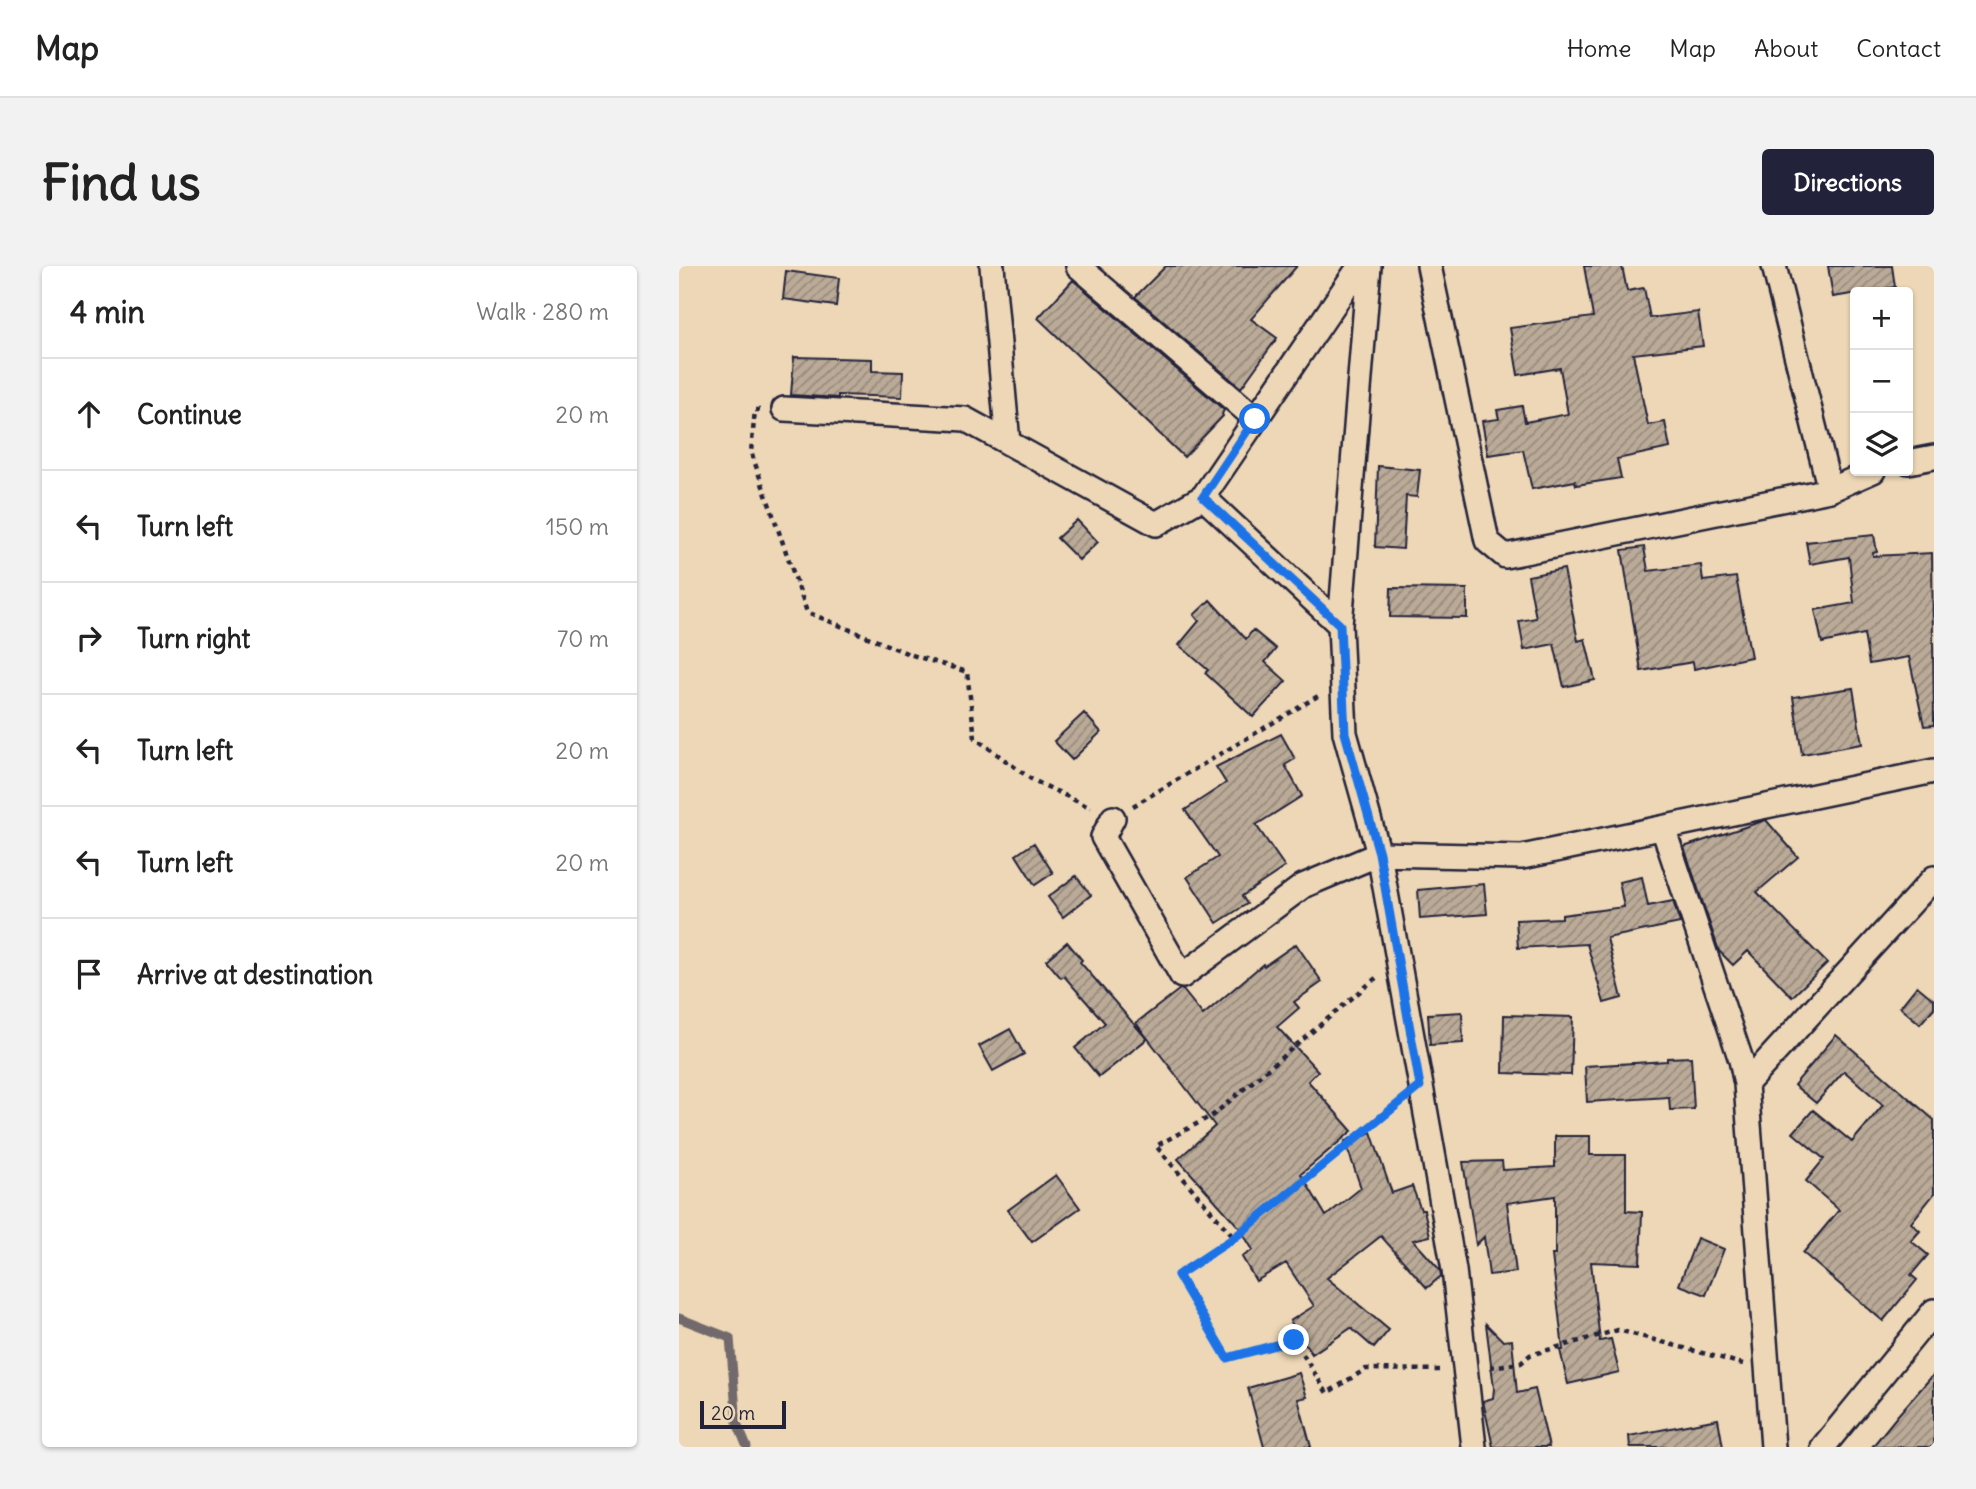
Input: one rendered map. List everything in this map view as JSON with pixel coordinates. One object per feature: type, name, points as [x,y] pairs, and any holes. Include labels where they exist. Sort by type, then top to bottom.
[{"type":"street","points":[[992,266],[1008,443]]},
{"type":"street","points":[[1078,266],[1255,419]]},
{"type":"street","points":[[784,409],[965,419],[1156,524],[1203,497],[1360,266]]},
{"type":"street","points":[[1369,266],[1340,625],[1345,733],[1379,853],[1454,1270],[1474,1447]]},
{"type":"street","points":[[1429,266],[1487,541],[1505,556],[1830,490],[1862,476]]},
{"type":"street","points":[[1774,266],[1830,490]]},
{"type":"street","points":[[1913,461],[1934,457]]},
{"type":"street","points":[[1203,497],[1340,625]]},
{"type":"street","points":[[1113,818],[1104,837],[1182,976],[1303,886],[1379,853],[1522,857],[1934,771]]},
{"type":"street","points":[[1663,828],[1747,1084],[1773,1447]]},
{"type":"street","points":[[1747,1084],[1934,878]]},
{"type":"street","points":[[1823,1447],[1934,1311]]},
{"type":"path","points":[[784,409],[755,410],[751,452],[807,612],[908,654],[967,672],[975,738],[1031,779],[1113,818],[1343,681]]},
{"type":"path","points":[[1234,1238],[1156,1146],[1213,1115],[1398,959]]},
{"type":"path","points":[[1420,1086],[1234,1238],[1178,1275],[1227,1358],[1294,1340],[1327,1393],[1366,1369],[1465,1371],[1521,1363],[1529,1355],[1618,1331],[1768,1371]]},
{"type":"building","points":[[1166,266],[1297,266],[1251,319],[1277,338],[1241,388],[1135,297]]},
{"type":"building","points":[[1584,266],[1622,266],[1627,291],[1644,288],[1650,318],[1698,312],[1703,346],[1633,354],[1648,425],[1665,422],[1670,448],[1617,459],[1621,478],[1576,485],[1575,481],[1532,489],[1523,450],[1488,455],[1482,421],[1499,419],[1497,410],[1522,406],[1525,422],[1568,414],[1560,368],[1518,375],[1510,328],[1593,317]]},
{"type":"building","points":[[1828,266],[1892,266],[1895,287],[1850,287],[1850,294],[1833,297]]},
{"type":"building","points":[[786,271],[839,278],[836,306],[783,299]]},
{"type":"building","points":[[1073,280],[1224,410],[1223,416],[1184,457],[1038,318]]},
{"type":"building","points":[[794,357],[872,359],[872,371],[903,372],[902,397],[838,395],[838,398],[791,395]]},
{"type":"building","points":[[1378,466],[1420,470],[1417,497],[1406,496],[1403,549],[1375,547]]},
{"type":"building","points":[[1077,520],[1098,542],[1079,560],[1057,538]]},
{"type":"building","points":[[1874,535],[1877,552],[1873,553],[1873,556],[1932,553],[1934,725],[1924,726],[1909,657],[1869,664],[1864,634],[1822,643],[1815,610],[1854,603],[1849,557],[1810,564],[1806,542]]},
{"type":"building","points":[[1644,547],[1648,571],[1701,565],[1703,581],[1736,577],[1751,657],[1694,669],[1693,662],[1641,671],[1622,550]]},
{"type":"building","points":[[1564,569],[1578,641],[1585,639],[1595,680],[1564,687],[1554,644],[1524,650],[1519,621],[1536,618],[1528,576]]},
{"type":"building","points":[[1391,588],[1467,589],[1467,618],[1390,617]]},
{"type":"building","points":[[1210,600],[1246,639],[1253,630],[1276,649],[1265,662],[1286,681],[1253,717],[1205,673],[1208,670],[1179,645],[1199,621],[1194,615]]},
{"type":"building","points":[[1853,688],[1862,744],[1802,754],[1793,697]]},
{"type":"building","points":[[1084,713],[1101,732],[1072,760],[1054,741]]},
{"type":"building","points":[[1281,734],[1295,759],[1285,765],[1302,796],[1256,825],[1285,867],[1242,896],[1247,904],[1217,923],[1187,877],[1218,857],[1185,810],[1226,783],[1216,767]]},
{"type":"building","points":[[1766,820],[1798,857],[1757,892],[1827,963],[1792,997],[1748,951],[1733,965],[1719,951],[1684,847]]},
{"type":"building","points":[[1034,843],[1053,873],[1035,885],[1016,855]]},
{"type":"building","points":[[1076,876],[1091,895],[1063,917],[1048,897]]},
{"type":"building","points":[[1642,877],[1648,906],[1673,901],[1680,923],[1607,938],[1622,998],[1604,1003],[1587,944],[1518,948],[1516,920],[1562,918],[1562,915],[1624,907],[1619,882]]},
{"type":"building","points":[[1484,884],[1487,914],[1420,919],[1418,890]]},
{"type":"building","points":[[1067,942],[1082,960],[1080,962],[1147,1039],[1099,1077],[1075,1048],[1105,1023],[1064,976],[1061,978],[1046,960]]},
{"type":"building","points":[[1296,944],[1322,982],[1294,1002],[1299,1008],[1277,1027],[1318,1071],[1308,1081],[1352,1131],[1301,1174],[1326,1216],[1361,1188],[1345,1141],[1371,1132],[1392,1193],[1412,1186],[1421,1210],[1424,1210],[1430,1236],[1413,1240],[1440,1270],[1441,1276],[1427,1288],[1381,1236],[1327,1278],[1389,1330],[1374,1348],[1351,1328],[1312,1354],[1290,1321],[1314,1306],[1286,1263],[1256,1281],[1242,1257],[1253,1250],[1238,1226],[1178,1159],[1215,1126],[1136,1023],[1180,989],[1203,1015],[1263,964],[1264,966]]},
{"type":"building","points":[[1917,986],[1934,1000],[1934,1008],[1920,1024],[1900,1007]]},
{"type":"building","points":[[1462,1012],[1463,1043],[1430,1045],[1428,1014]]},
{"type":"building","points":[[1504,1015],[1573,1017],[1571,1075],[1503,1073]]},
{"type":"building","points":[[1010,1029],[1024,1054],[993,1071],[979,1046]]},
{"type":"building","points":[[1836,1035],[1934,1120],[1934,1194],[1911,1223],[1920,1231],[1911,1241],[1928,1255],[1911,1275],[1917,1280],[1883,1321],[1803,1253],[1839,1210],[1806,1181],[1824,1159],[1793,1133],[1813,1110],[1852,1142],[1883,1105],[1844,1071],[1816,1103],[1794,1085]]},
{"type":"building","points":[[1691,1057],[1694,1109],[1670,1110],[1669,1097],[1587,1102],[1585,1066]]},
{"type":"building","points":[[1555,1136],[1590,1136],[1590,1155],[1626,1155],[1626,1211],[1642,1212],[1640,1264],[1591,1262],[1600,1341],[1611,1339],[1619,1372],[1568,1384],[1560,1350],[1563,1350],[1552,1255],[1555,1255],[1555,1196],[1507,1203],[1516,1272],[1489,1275],[1484,1237],[1476,1245],[1463,1162],[1502,1161],[1503,1170],[1555,1167]]},
{"type":"building","points":[[1056,1175],[1080,1208],[1032,1242],[1008,1210]]},
{"type":"building","points":[[1697,1238],[1724,1249],[1706,1295],[1679,1285]]},
{"type":"building","points":[[1486,1324],[1503,1341],[1512,1340],[1517,1393],[1535,1389],[1549,1447],[1493,1447],[1483,1401],[1493,1398],[1494,1388]]},
{"type":"building","points":[[1299,1373],[1307,1397],[1298,1399],[1311,1447],[1264,1447],[1248,1388]]},
{"type":"building","points":[[1934,1374],[1934,1447],[1872,1447],[1898,1415]]},
{"type":"building","points":[[1718,1419],[1723,1447],[1630,1447],[1629,1436]]},
{"type":"waterway","points":[[679,1318],[730,1338],[737,1423],[747,1447]]},
{"type":"route","points":[[1255,419],[1203,497],[1340,625],[1345,733],[1379,853],[1420,1086],[1234,1238],[1178,1275],[1227,1358],[1294,1340]]}]
